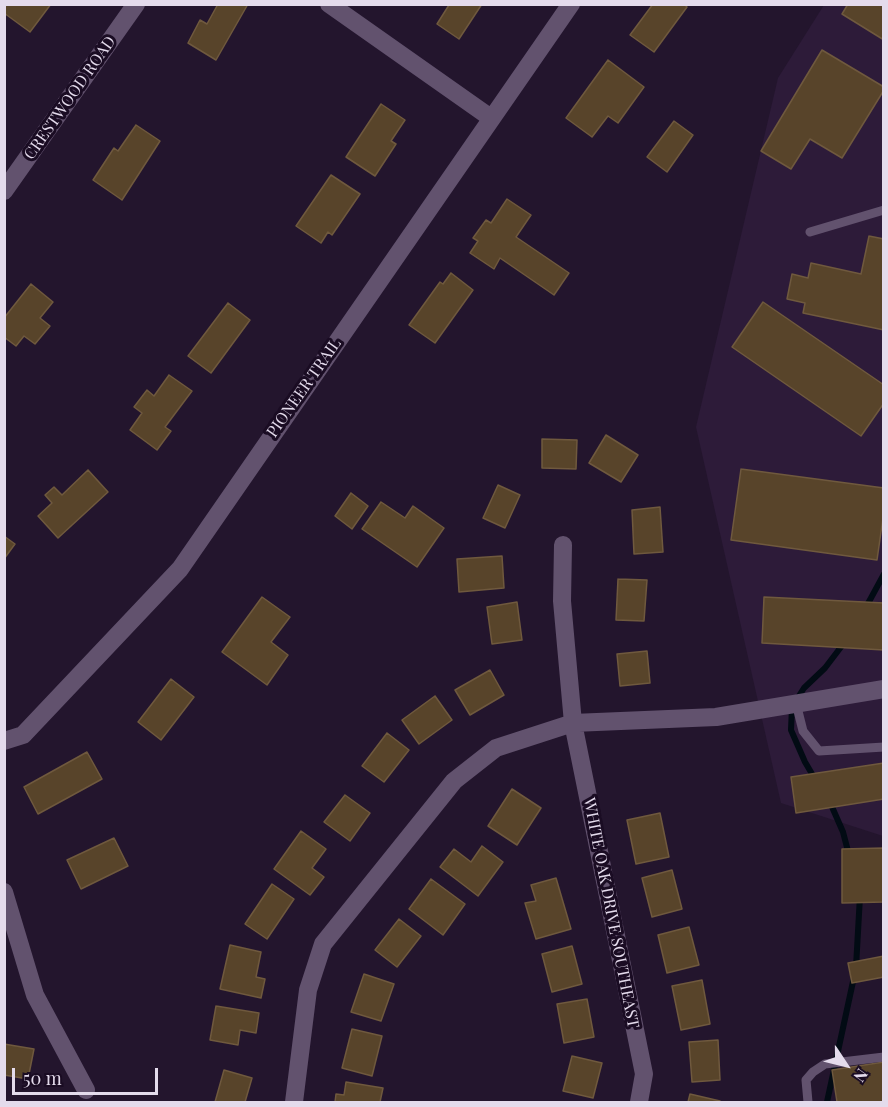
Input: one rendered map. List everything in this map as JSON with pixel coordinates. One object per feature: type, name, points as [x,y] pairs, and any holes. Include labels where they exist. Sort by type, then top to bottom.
[{"type":"street","name":"CRESTWOOD ROAD","points":[[4,191],[136,4]]},
{"type":"street","points":[[329,4],[491,118]]},
{"type":"street","name":"PIONEER TRAIL","points":[[4,741],[23,735],[180,569],[571,4]]},
{"type":"street","name":"WHITE OAK DRIVE SOUTHEAST","points":[[562,545],[561,601],[573,723],[644,1074],[639,1102]]},
{"type":"street","points":[[294,1102],[308,990],[323,944],[454,781],[496,748],[573,723],[716,717],[884,688]]},
{"type":"street","points":[[4,892],[35,995],[86,1090]]},
{"type":"lane","points":[[810,232],[884,210]]},
{"type":"lane","points":[[796,703],[803,730],[819,751],[884,747]]},
{"type":"lane","points":[[808,1102],[806,1080],[825,1064],[884,1057]]},
{"type":"shaded area","points":[[824,5],[883,5],[883,836],[781,803],[696,427],[778,78]]},
{"type":"building","points":[[6,4],[51,4],[30,32],[4,13]]},
{"type":"building","points":[[218,4],[248,4],[216,60],[188,43],[200,20],[207,24]]},
{"type":"building","points":[[448,4],[482,4],[459,39],[437,24]]},
{"type":"building","points":[[653,4],[684,4],[687,7],[654,52],[630,35]]},
{"type":"building","points":[[848,4],[884,4],[884,40],[842,14]]},
{"type":"building","points":[[822,50],[884,87],[884,90],[842,158],[810,139],[791,169],[761,151]]},
{"type":"building","points":[[608,60],[644,87],[618,123],[608,116],[592,137],[566,118]]},
{"type":"building","points":[[381,104],[405,120],[391,141],[396,144],[375,176],[346,157]]},
{"type":"building","points":[[674,121],[693,135],[667,172],[647,157]]},
{"type":"building","points":[[136,125],[160,141],[122,200],[93,180],[114,148],[118,151]]},
{"type":"building","points":[[331,175],[360,194],[332,235],[328,232],[321,243],[296,226]]},
{"type":"building","points":[[507,199],[531,215],[516,237],[569,273],[554,295],[500,258],[494,269],[470,253],[478,241],[473,238],[486,220],[491,223]]},
{"type":"building","points":[[869,236],[884,239],[884,330],[803,313],[805,303],[787,299],[792,274],[808,278],[811,263],[861,274]]},
{"type":"building","points":[[451,273],[473,290],[435,343],[409,325],[440,282],[443,284]]},
{"type":"building","points":[[31,284],[53,302],[40,318],[50,326],[35,344],[24,336],[16,346],[4,337],[4,318]]},
{"type":"building","points":[[763,302],[884,385],[884,403],[861,436],[732,347]]},
{"type":"building","points":[[228,303],[250,320],[211,373],[188,356]]},
{"type":"building","points":[[169,375],[192,391],[165,427],[171,431],[157,450],[130,430],[142,413],[134,407],[147,390],[154,396]]},
{"type":"building","points":[[606,435],[638,455],[621,482],[589,463]]},
{"type":"building","points":[[542,439],[577,440],[576,469],[542,468]]},
{"type":"building","points":[[741,469],[884,488],[884,511],[877,560],[731,540]]},
{"type":"building","points":[[88,470],[108,492],[58,538],[38,516],[52,503],[45,495],[54,487],[62,495]]},
{"type":"building","points":[[498,485],[520,495],[505,528],[483,518]]},
{"type":"building","points":[[351,493],[368,506],[352,529],[335,516]]},
{"type":"building","points":[[381,502],[405,518],[413,506],[444,528],[417,567],[362,529]]},
{"type":"building","points":[[660,507],[663,552],[634,554],[632,510]]},
{"type":"building","points":[[4,536],[15,544],[4,559]]},
{"type":"building","points":[[502,556],[504,588],[459,592],[457,559]]},
{"type":"building","points":[[618,579],[647,580],[644,621],[616,620]]},
{"type":"building","points":[[262,597],[290,617],[271,642],[288,655],[267,685],[222,652]]},
{"type":"building","points":[[764,597],[884,603],[884,650],[762,643]]},
{"type":"building","points":[[517,602],[522,640],[492,644],[487,607]]},
{"type":"building","points":[[647,651],[650,683],[620,686],[617,654]]},
{"type":"building","points":[[490,670],[504,695],[470,715],[455,690]]},
{"type":"building","points":[[171,679],[194,697],[161,740],[138,722]]},
{"type":"building","points":[[435,696],[452,720],[419,744],[402,720]]},
{"type":"building","points":[[387,733],[409,750],[384,782],[362,766]]},
{"type":"building","points":[[87,752],[102,779],[38,814],[24,787]]},
{"type":"building","points":[[884,763],[884,799],[796,813],[791,777]]},
{"type":"building","points":[[512,789],[541,808],[517,845],[488,826]]},
{"type":"building","points":[[345,795],[370,813],[350,841],[324,822]]},
{"type":"building","points":[[660,813],[669,857],[636,864],[627,820]]},
{"type":"building","points":[[301,831],[326,849],[312,868],[324,877],[310,895],[274,869]]},
{"type":"building","points":[[114,838],[128,866],[81,889],[67,860]]},
{"type":"building","points":[[482,846],[503,862],[478,896],[440,867],[454,849],[471,862]]},
{"type":"building","points":[[884,848],[884,902],[842,903],[842,849]]},
{"type":"building","points":[[672,870],[682,909],[652,917],[642,878]]},
{"type":"building","points":[[556,878],[571,929],[536,939],[525,903],[536,901],[531,885]]},
{"type":"building","points":[[431,879],[465,904],[443,935],[409,909]]},
{"type":"building","points":[[272,884],[294,899],[267,939],[245,924]]},
{"type":"building","points":[[399,919],[421,936],[397,967],[375,950]]},
{"type":"building","points":[[689,927],[699,965],[667,973],[658,935]]},
{"type":"building","points":[[230,945],[261,952],[256,977],[265,979],[261,998],[220,989]]},
{"type":"building","points":[[572,946],[582,984],[552,992],[542,954]]},
{"type":"building","points":[[884,956],[884,977],[852,983],[848,963]]},
{"type":"building","points":[[364,974],[394,984],[381,1021],[351,1012]]},
{"type":"building","points":[[702,980],[710,1024],[681,1030],[672,986]]},
{"type":"building","points":[[587,999],[594,1037],[564,1043],[557,1004]]},
{"type":"building","points":[[216,1006],[259,1013],[256,1033],[240,1030],[238,1045],[210,1040]]},
{"type":"building","points":[[352,1029],[382,1036],[372,1076],[342,1068]]},
{"type":"building","points":[[718,1040],[720,1080],[692,1082],[689,1042]]},
{"type":"building","points":[[4,1044],[34,1049],[28,1079],[4,1075]]},
{"type":"building","points":[[572,1056],[602,1063],[593,1098],[563,1091]]},
{"type":"building","points":[[884,1062],[884,1102],[837,1102],[832,1070]]},
{"type":"building","points":[[224,1070],[252,1078],[245,1102],[215,1102]]},
{"type":"building","points":[[346,1082],[383,1088],[380,1102],[335,1102],[336,1094],[344,1095]]},
{"type":"building","points":[[690,1094],[720,1101],[720,1102],[688,1102]]},
{"type":"waterway","points":[[865,609],[884,574]]},
{"type":"waterway","points":[[797,699],[844,643]]},
{"type":"waterway","points":[[792,708],[791,730],[815,779]]},
{"type":"waterway","points":[[829,800],[843,832],[849,855]]},
{"type":"waterway","points":[[856,967],[860,896]]},
{"type":"waterway","points":[[827,1102],[854,977]]}]
